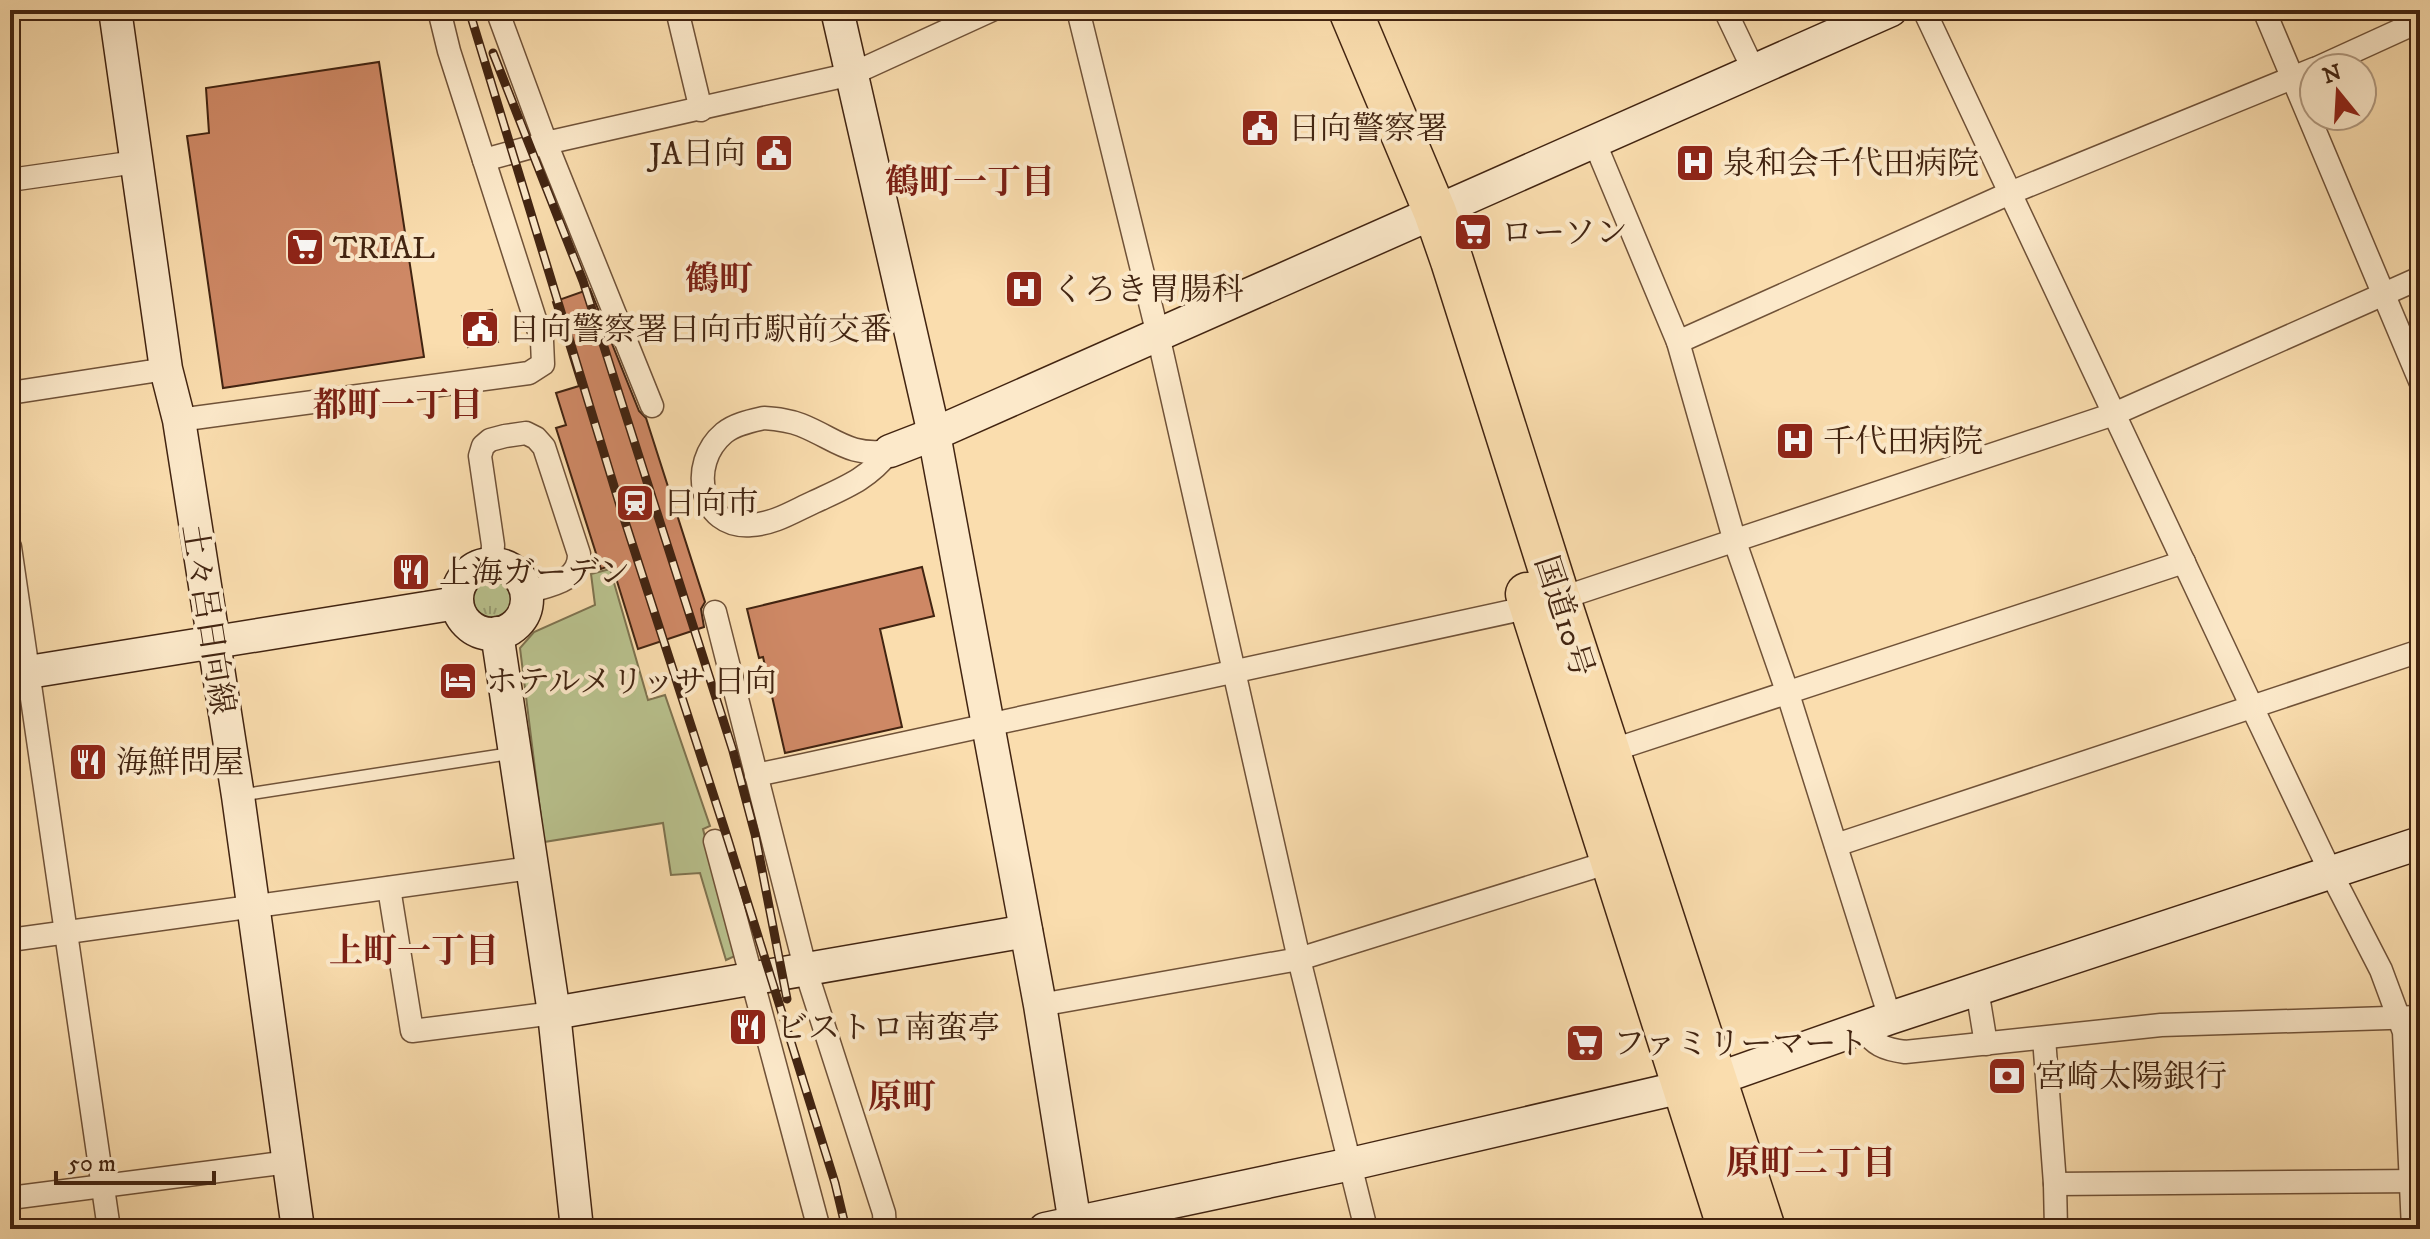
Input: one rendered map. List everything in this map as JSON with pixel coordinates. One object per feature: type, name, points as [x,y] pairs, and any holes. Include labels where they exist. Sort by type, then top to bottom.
[{"type":"highway","name":"国道10号","points":[[1321,10],[1422,218]]},
{"type":"highway","name":"国道10号","points":[[1350,10],[1422,218],[1545,603],[1613,861],[1700,1082],[1764,1229]]},
{"type":"highway","name":"国道10号","points":[[1545,603],[1610,751],[1700,1082],[1729,1229]]},
{"type":"street","name":"土々呂日向線","points":[[115,10],[166,369],[179,420],[238,796],[298,1229]]},
{"type":"street","points":[[179,420],[529,373],[543,364],[542,341],[449,51],[439,10]]},
{"type":"street","points":[[497,10],[546,143],[652,406]]},
{"type":"street","points":[[677,10],[701,110]]},
{"type":"street","points":[[837,10],[934,434],[1040,1005],[1060,1227],[1351,1164],[1700,1082],[2420,843]]},
{"type":"street","points":[[484,160],[546,143],[852,74],[992,10]]},
{"type":"street","points":[[1078,10],[1158,335],[1299,959],[1366,1229]]},
{"type":"street","points":[[1725,10],[1754,71]]},
{"type":"street","points":[[890,451],[875,470],[857,482],[772,522],[749,526],[730,523],[718,515],[709,504],[701,477],[703,459],[725,432],[742,423],[764,418],[802,425],[848,449],[870,454],[890,451],[934,434],[1891,10]]},
{"type":"street","points":[[1924,10],[2331,873],[2381,970],[2410,1017]]},
{"type":"street","points":[[2264,10],[2298,58]]},
{"type":"street","points":[[2352,52],[2420,21]]},
{"type":"street","points":[[1678,342],[2010,193],[2298,76]]},
{"type":"street","points":[[2329,132],[2384,294],[2420,381]]},
{"type":"street","points":[[1594,141],[1678,342],[1735,542],[1836,845],[1876,1022],[1874,1043],[1884,1049],[1905,1052],[2161,1025],[2410,1017]]},
{"type":"street","points":[[10,180],[136,162]]},
{"type":"street","points":[[756,775],[1545,603],[2114,414],[2420,278]]},
{"type":"street","points":[[10,393],[166,369]]},
{"type":"street","points":[[492,564],[493,545],[480,456],[483,446],[490,440],[526,433],[544,447],[579,554],[579,565],[572,576],[527,592]]},
{"type":"street","points":[[10,547],[19,674],[66,933],[109,1229]]},
{"type":"street","points":[[1610,751],[2184,562]]},
{"type":"street","points":[[492,564],[515,572],[527,592],[523,614],[517,623],[497,633],[475,629],[466,622],[457,603],[460,583],[466,575],[474,569],[492,564]]},
{"type":"street","points":[[19,674],[457,603]]},
{"type":"street","points":[[715,612],[806,971],[884,1213],[885,1229]]},
{"type":"street","points":[[497,633],[554,1013],[577,1229]]},
{"type":"street","points":[[1836,845],[2420,651]]},
{"type":"street","points":[[715,841],[819,1229]]},
{"type":"street","points":[[1040,1005],[1299,959],[1613,861]]},
{"type":"street","points":[[10,940],[531,868]]},
{"type":"street","points":[[389,888],[412,1031],[554,1013],[1026,931]]},
{"type":"street","points":[[1977,989],[1986,1044]]},
{"type":"street","points":[[2410,1017],[2404,1032],[2415,1181],[2413,1229]]},
{"type":"street","points":[[2044,1038],[2056,1229]]},
{"type":"street","points":[[10,1198],[289,1162]]},
{"type":"street","points":[[2055,1184],[2415,1181]]},
{"type":"lane","points":[[238,796],[514,753]]},
{"type":"green space","points":[[610,569],[648,700],[665,695],[710,826],[703,829],[735,956],[726,960],[700,873],[671,875],[663,823],[544,842],[520,648],[534,632],[595,605],[591,574]]},
{"type":"green space","points":[[493,578],[507,584],[513,598],[507,612],[493,618],[479,612],[473,598],[479,584]]},
{"type":"building","name":"TRIAL","points":[[379,62],[424,357],[223,388],[187,136],[209,133],[206,88]]},
{"type":"building","points":[[590,289],[639,411],[646,418],[705,602],[701,609],[704,627],[638,649],[612,565],[601,569],[556,428],[566,425],[556,393],[579,386],[553,302]]},
{"type":"building","name":"日向警察署日向市駅前交番","points":[[492,310],[498,342],[468,347],[462,316]]},
{"type":"building","points":[[922,567],[934,616],[880,629],[902,727],[785,753],[763,657],[759,658],[747,609]]},
{"type":"railway","points":[[469,10],[621,509],[835,1183],[846,1229]]},
{"type":"railway","points":[[493,53],[583,281],[733,751],[755,834],[787,999]]},
{"type":"place","name":"日向警察署","points":[[1260,128]]},
{"type":"place","name":"JA日向","points":[[774,153]]},
{"type":"place","name":"泉和会千代田病院","points":[[1695,163]]},
{"type":"place","name":"ローソン","points":[[1473,232]]},
{"type":"place","name":"TRIAL","points":[[305,247]]},
{"type":"place","name":"くろき胃腸科","points":[[1024,289]]},
{"type":"place","name":"日向警察署日向市駅前交番","points":[[480,329]]},
{"type":"place","name":"千代田病院","points":[[1795,441]]},
{"type":"place","name":"日向市","points":[[635,503]]},
{"type":"place","name":"上海ガーデン","points":[[411,572]]},
{"type":"place","name":"ホテルメリッサ 日向","points":[[458,681]]},
{"type":"place","name":"海鮮問屋","points":[[88,762]]},
{"type":"place","name":"ビストロ南蛮亭","points":[[748,1027]]},
{"type":"place","name":"ファミリーマート","points":[[1585,1043]]},
{"type":"place","name":"宮崎太陽銀行","points":[[2007,1076]]},
{"type":"district","name":"鶴町一丁目","points":[[970,181]]},
{"type":"district","name":"鶴町","points":[[719,278]]},
{"type":"district","name":"都町一丁目","points":[[398,404]]},
{"type":"district","name":"上町一丁目","points":[[414,950]]},
{"type":"district","name":"原町","points":[[902,1096]]},
{"type":"district","name":"原町二丁目","points":[[1811,1162]]}]
